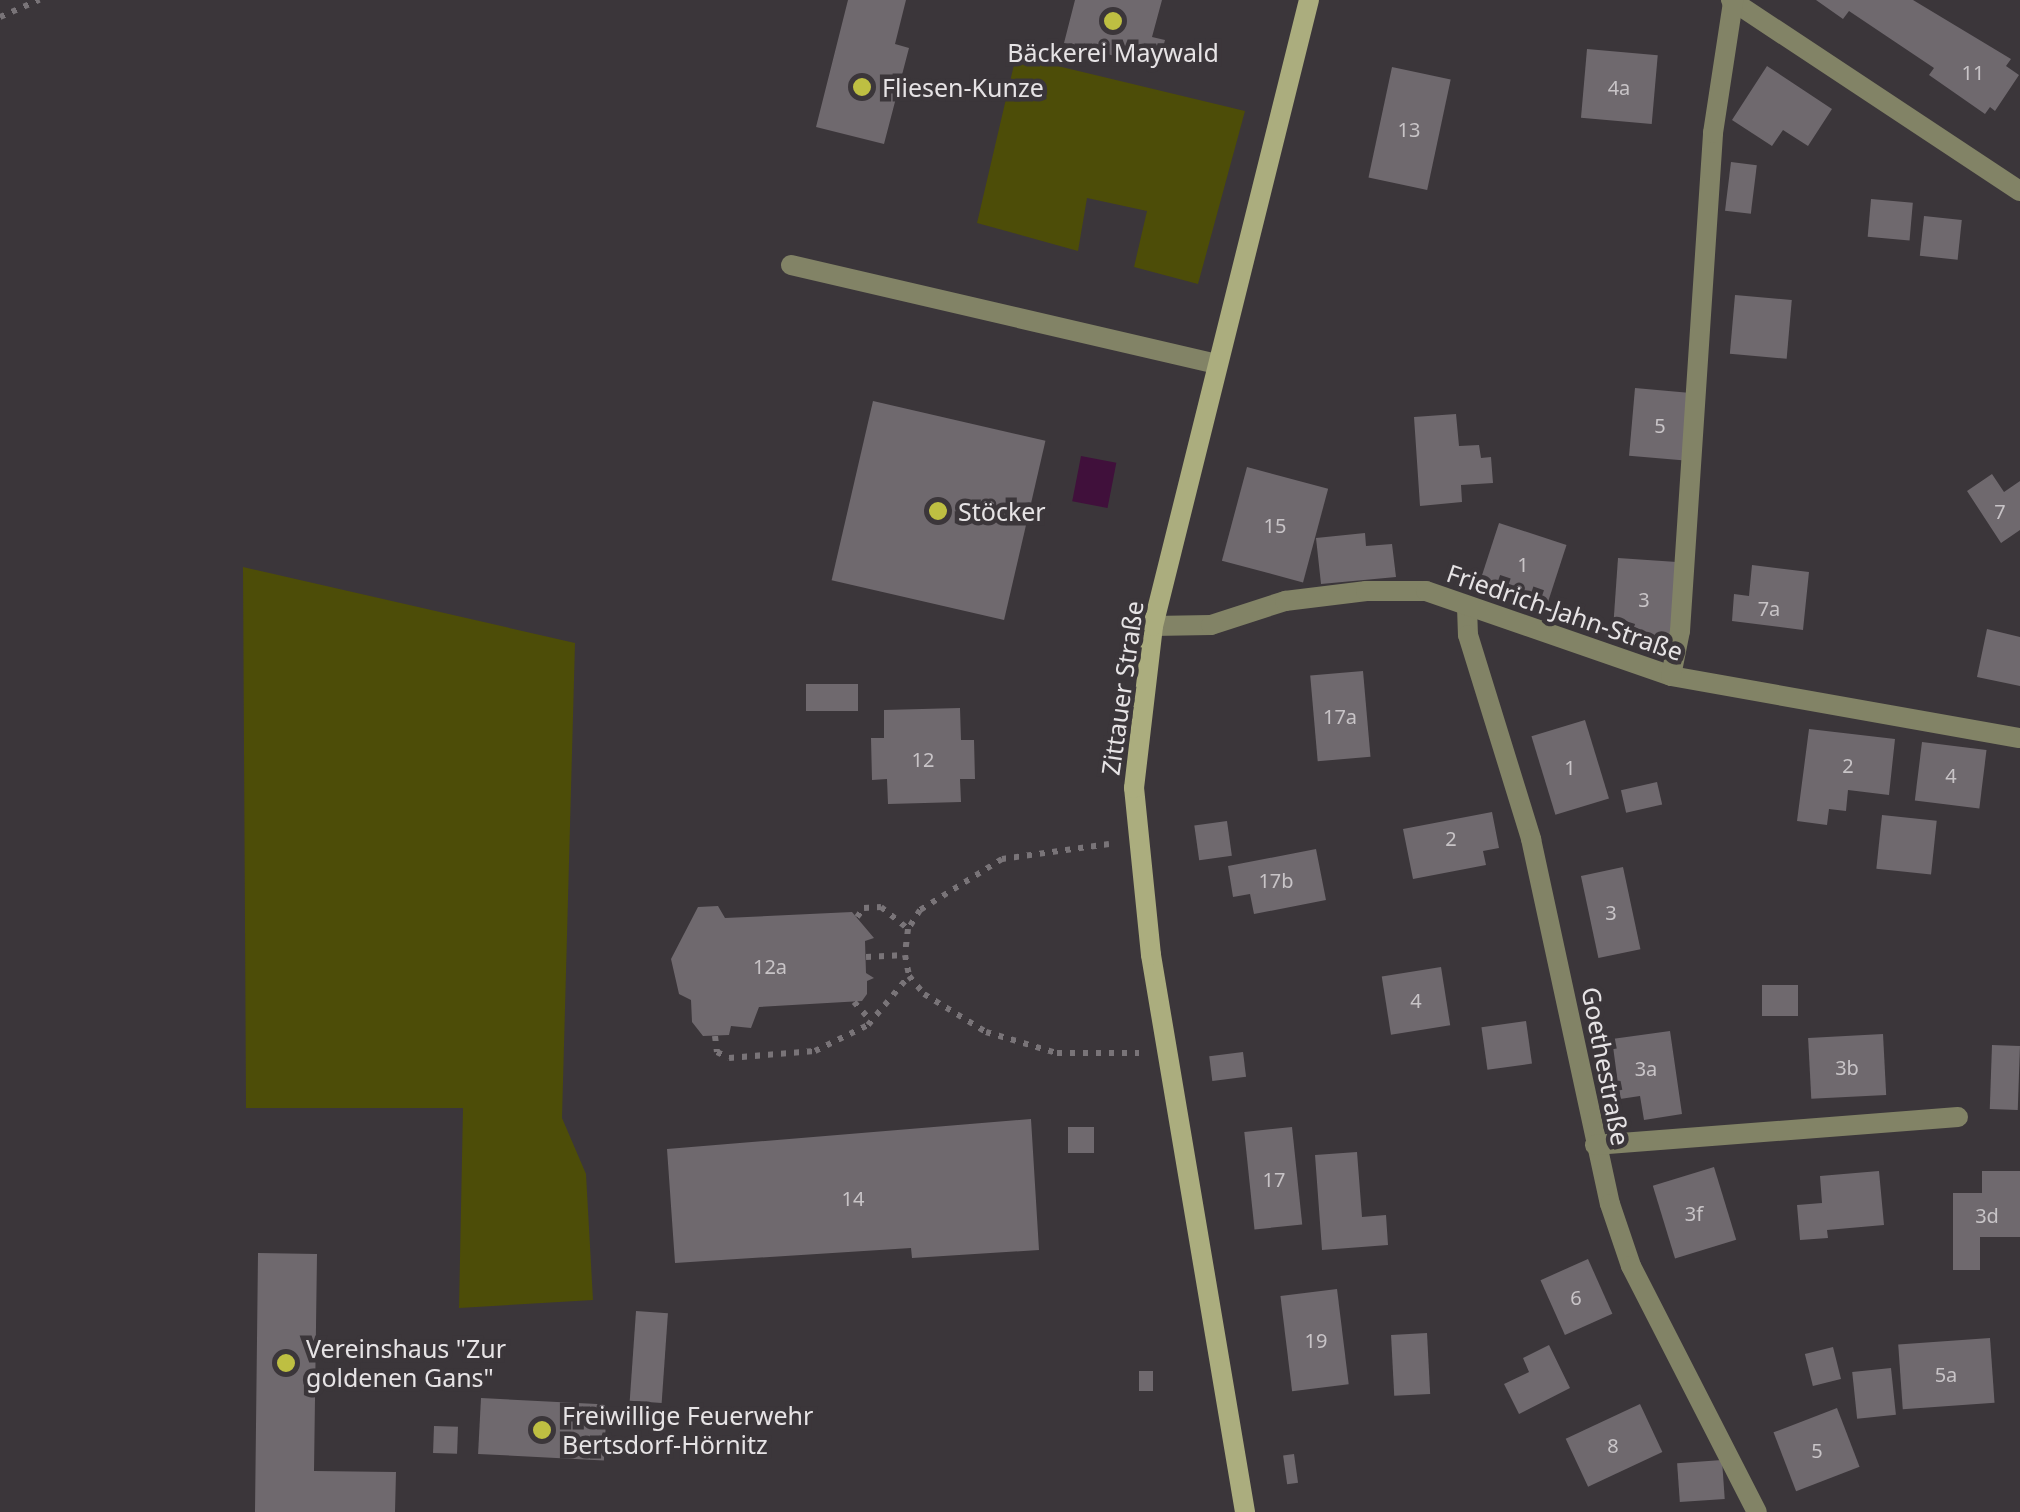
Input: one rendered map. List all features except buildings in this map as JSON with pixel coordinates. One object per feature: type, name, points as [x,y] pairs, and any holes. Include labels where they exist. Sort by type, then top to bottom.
[{"type":"main road","name":"Zittauer Straße","points":[[1245,1512],[1167,1052],[1136,841],[1136,739],[1153,626],[1215,364],[1309,0]]},
{"type":"street","points":[[1671,676],[1680,631],[1713,133],[1732,1],[2020,191]]},
{"type":"street","points":[[790,265],[1215,364]]},
{"type":"street","name":"Friedrich-Jahn-Straße","points":[[1153,626],[1212,626],[1285,602],[1366,591],[1426,592],[1671,676],[2020,738]]},
{"type":"street","name":"Goethestraße","points":[[1466,607],[1468,635],[1556,942],[1595,1145],[1631,1266],[1758,1512]]},
{"type":"street","points":[[1595,1145],[1958,1117]]},
{"type":"path","points":[[0,17],[39,0]]},
{"type":"path","points":[[1136,841],[1002,859],[920,910],[908,929],[905,955],[910,976],[959,1017],[1013,1043],[1057,1053],[1167,1052]]},
{"type":"path","points":[[857,916],[864,908],[881,908],[908,929]]},
{"type":"path","points":[[866,957],[905,955]]},
{"type":"path","points":[[716,1036],[723,1057],[791,1054],[840,1043],[871,1021],[910,976]]},
{"type":"path","points":[[854,1002],[871,1021]]},
{"type":"shaded area","points":[[1016,56],[1245,111],[1198,284],[1134,267],[1147,211],[1087,198],[1078,251],[977,223]]},
{"type":"shaded area","points":[[1081,456],[1116,463],[1108,508],[1072,501]]},
{"type":"shaded area","points":[[243,567],[575,643],[562,1118],[586,1174],[593,1300],[459,1308],[463,1108],[246,1108]]},
{"type":"place","name":"Bäckerei Maywald","points":[[1113,21]]},
{"type":"place","name":"Fliesen-Kunze","points":[[862,87]]},
{"type":"place","name":"Stöcker","points":[[938,511]]},
{"type":"place","name":"Vereinshaus \"Zur goldenen Gans\"","points":[[286,1363]]},
{"type":"place","name":"Freiwillige Feuerwehr Bertsdorf-Hörnitz","points":[[542,1430]]}]
